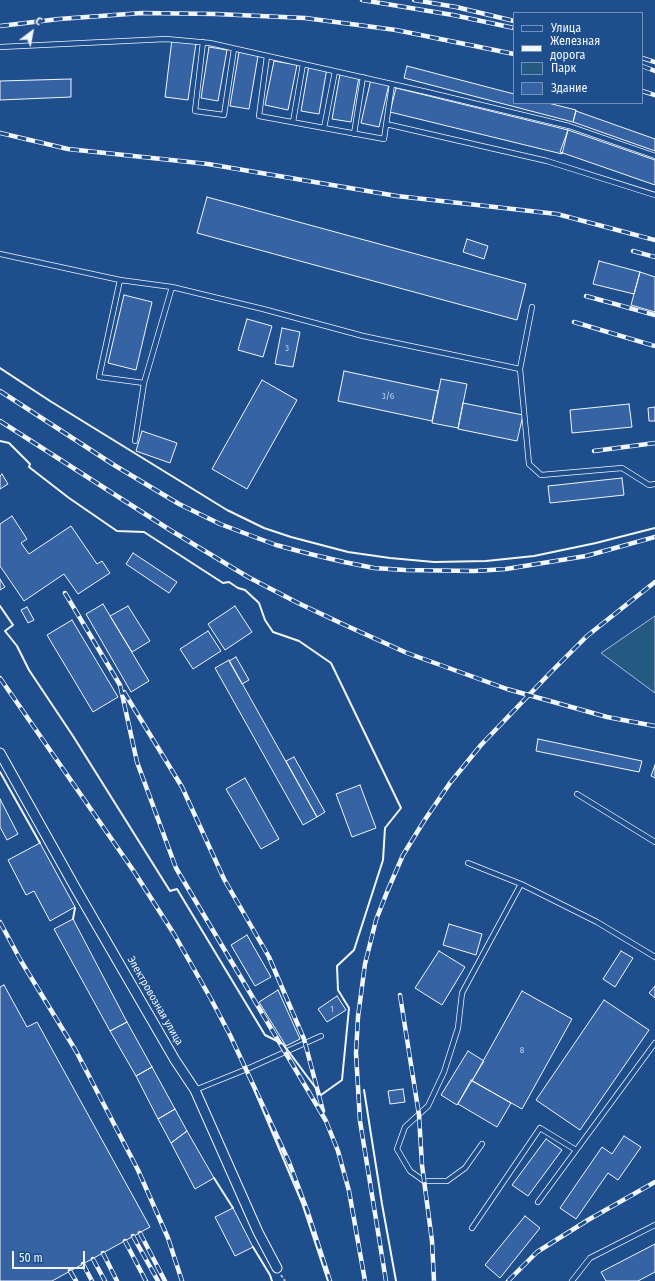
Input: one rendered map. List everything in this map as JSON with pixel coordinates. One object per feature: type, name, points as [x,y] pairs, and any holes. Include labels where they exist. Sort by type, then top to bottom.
[{"type":"street","name":"Электровозная улица","points":[[0,753],[88,910],[175,1060],[195,1090],[258,1232],[277,1268]]},
{"type":"lane","points":[[0,47],[166,39],[203,42],[363,77],[569,126],[655,156]]},
{"type":"lane","points":[[203,42],[195,112],[224,115],[234,49]]},
{"type":"lane","points":[[267,56],[259,116],[384,139],[392,84]]},
{"type":"lane","points":[[293,122],[303,64]]},
{"type":"lane","points":[[324,128],[335,71]]},
{"type":"lane","points":[[354,134],[363,77]]},
{"type":"lane","points":[[386,124],[547,161],[655,196]]},
{"type":"lane","points":[[0,254],[120,280],[172,287],[263,309],[363,336],[520,369]]},
{"type":"lane","points":[[120,280],[99,377],[144,383]]},
{"type":"lane","points":[[135,441],[144,383],[172,287]]},
{"type":"lane","points":[[532,307],[520,369],[530,464],[541,475],[622,468],[649,485],[655,484]]},
{"type":"lane","points":[[577,794],[655,842]]},
{"type":"lane","points":[[468,863],[521,884],[597,922],[655,957]]},
{"type":"lane","points":[[482,1144],[465,1168],[447,1180],[424,1181],[410,1171],[397,1149],[405,1126],[428,1106],[444,1072],[458,1028],[462,994],[521,884]]},
{"type":"lane","points":[[195,1090],[321,1036]]},
{"type":"lane","points":[[538,1202],[655,1043]]},
{"type":"lane","points":[[472,1228],[540,1128],[576,1150]]},
{"type":"lane","points":[[572,1281],[590,1258],[655,1225]]},
{"type":"green space","points":[[655,616],[655,693],[601,653]]},
{"type":"building","points":[[172,39],[196,43],[188,100],[165,97]]},
{"type":"building","points":[[209,47],[227,50],[218,101],[201,98]]},
{"type":"building","points":[[239,52],[258,56],[249,109],[230,106]]},
{"type":"building","points":[[274,61],[297,65],[288,110],[265,105]]},
{"type":"building","points":[[309,65],[327,68],[319,114],[301,111]]},
{"type":"building","points":[[407,66],[513,94],[513,104],[552,104],[576,110],[573,122],[404,78]]},
{"type":"building","points":[[340,74],[359,77],[351,122],[332,119]]},
{"type":"building","points":[[71,79],[71,97],[0,100],[0,81]]},
{"type":"building","points":[[371,79],[389,84],[379,127],[361,123]]},
{"type":"building","points":[[396,88],[568,130],[562,154],[390,112]]},
{"type":"building","points":[[576,111],[655,139],[655,151],[573,122]]},
{"type":"building","points":[[568,130],[655,160],[655,185],[560,152]]},
{"type":"building","points":[[207,197],[526,284],[517,320],[197,233]]},
{"type":"building","points":[[467,239],[488,246],[484,259],[463,252]]},
{"type":"building","points":[[599,261],[640,272],[634,294],[593,284]]},
{"type":"building","points":[[640,272],[655,277],[655,312],[631,305]]},
{"type":"building","points":[[124,295],[152,302],[136,370],[108,363]]},
{"type":"building","points":[[247,319],[272,326],[263,357],[238,350]]},
{"type":"building","points":[[282,328],[300,332],[293,367],[275,364]]},
{"type":"building","points":[[344,371],[438,391],[432,421],[338,401]]},
{"type":"building","points":[[441,379],[467,384],[458,428],[432,423]]},
{"type":"building","points":[[262,380],[297,400],[247,489],[212,469]]},
{"type":"building","points":[[463,403],[523,415],[517,441],[458,429]]},
{"type":"building","points":[[629,404],[632,427],[572,433],[570,410]]},
{"type":"building","points":[[655,407],[655,421],[649,421],[648,408]]},
{"type":"building","points":[[142,431],[177,443],[170,463],[136,451]]},
{"type":"building","points":[[2,474],[8,484],[0,489],[0,476]]},
{"type":"building","points":[[622,478],[624,495],[550,503],[548,486]]},
{"type":"building","points":[[12,516],[27,539],[21,543],[29,554],[71,526],[97,564],[102,561],[110,573],[78,594],[64,574],[24,601],[0,566],[0,524]]},
{"type":"building","points":[[133,553],[177,582],[169,593],[126,564]]},
{"type":"building","points":[[0,579],[5,587],[0,590]]},
{"type":"building","points":[[103,604],[149,681],[131,692],[86,614]]},
{"type":"building","points":[[128,606],[150,641],[132,652],[110,616]]},
{"type":"building","points":[[235,606],[252,632],[225,650],[208,624]]},
{"type":"building","points":[[27,607],[34,620],[28,623],[21,610]]},
{"type":"building","points":[[72,620],[118,697],[93,712],[47,635]]},
{"type":"building","points":[[208,631],[221,651],[193,669],[180,649]]},
{"type":"building","points":[[236,657],[249,680],[242,684],[229,661]]},
{"type":"building","points":[[229,660],[317,817],[303,825],[215,668]]},
{"type":"building","points":[[538,739],[642,761],[639,772],[536,751]]},
{"type":"building","points":[[294,757],[325,812],[317,817],[286,761]]},
{"type":"building","points":[[655,765],[655,778],[651,776]]},
{"type":"building","points":[[245,778],[279,839],[261,849],[226,789]]},
{"type":"building","points":[[360,785],[376,828],[352,837],[336,794]]},
{"type":"building","points":[[0,799],[18,834],[7,840],[0,827]]},
{"type":"building","points":[[40,843],[75,907],[50,921],[34,891],[26,895],[8,860]]},
{"type":"building","points":[[73,919],[127,1022],[110,1031],[54,929]]},
{"type":"building","points":[[449,924],[482,934],[476,955],[443,945]]},
{"type":"building","points":[[247,935],[271,977],[255,986],[231,945]]},
{"type":"building","points":[[439,951],[465,967],[442,1005],[415,988]]},
{"type":"building","points":[[621,951],[633,958],[615,987],[603,979]]},
{"type":"building","points":[[4,985],[27,1027],[37,1022],[150,1227],[52,1281],[0,1281],[0,987]]},
{"type":"building","points":[[655,986],[655,998],[649,993]]},
{"type":"building","points":[[278,990],[300,1039],[286,1046],[259,1002]]},
{"type":"building","points":[[522,991],[572,1019],[522,1109],[472,1081]]},
{"type":"building","points":[[337,996],[346,1010],[327,1022],[318,1009]]},
{"type":"building","points":[[604,1000],[649,1030],[580,1130],[536,1100]]},
{"type":"building","points":[[127,1022],[152,1067],[136,1076],[110,1031]]},
{"type":"building","points":[[468,1051],[484,1061],[457,1105],[441,1095]]},
{"type":"building","points":[[152,1067],[175,1109],[158,1119],[136,1076]]},
{"type":"building","points":[[471,1080],[511,1103],[497,1127],[458,1104]]},
{"type":"building","points":[[403,1089],[405,1102],[390,1104],[388,1091]]},
{"type":"building","points":[[175,1109],[187,1131],[171,1143],[158,1119]]},
{"type":"building","points":[[187,1131],[214,1178],[195,1189],[171,1143]]},
{"type":"building","points":[[624,1136],[641,1147],[618,1180],[608,1173],[576,1219],[560,1208],[602,1147],[612,1154]]},
{"type":"building","points":[[546,1139],[562,1150],[528,1196],[512,1185]]},
{"type":"building","points":[[233,1208],[253,1247],[235,1256],[215,1217]]},
{"type":"building","points":[[525,1216],[540,1228],[500,1278],[485,1265]]},
{"type":"building","points":[[655,1244],[655,1272],[638,1281],[606,1281],[601,1272]]},
{"type":"railway","points":[[362,0],[453,15],[513,28]]},
{"type":"railway","points":[[414,0],[456,7],[513,21]]},
{"type":"railway","points":[[0,26],[59,19],[142,13],[216,14],[305,18],[396,30],[513,54]]},
{"type":"railway","points":[[643,58],[655,62]]},
{"type":"railway","points":[[643,66],[655,71]]},
{"type":"railway","points":[[643,91],[655,95]]},
{"type":"railway","points":[[0,133],[68,149],[208,164],[397,196],[557,214],[655,240]]},
{"type":"railway","points":[[633,251],[655,257]]},
{"type":"railway","points":[[586,296],[655,315]]},
{"type":"railway","points":[[574,322],[655,346]]},
{"type":"railway","points":[[0,391],[114,465],[179,504],[220,524],[276,545],[344,562],[374,568],[405,570],[474,571],[506,569],[586,556],[655,537]]},
{"type":"railway","points":[[0,421],[170,530],[248,577],[347,626],[407,653],[507,689],[607,717],[655,726]]},
{"type":"railway","points":[[594,451],[655,443]]},
{"type":"railway","points":[[386,1281],[360,1121],[356,1053],[358,1017],[365,964],[376,920],[403,855],[450,783],[481,745],[587,636],[655,582]]},
{"type":"railway","points":[[65,593],[120,685],[137,762],[176,868],[326,1121],[338,1151],[349,1191],[365,1281]]},
{"type":"railway","points":[[0,678],[133,870],[174,934],[211,999],[230,1035],[289,1162],[307,1210],[330,1281]]},
{"type":"railway","points":[[124,692],[182,787],[224,879],[269,957],[304,1039],[323,1111]]},
{"type":"railway","points":[[0,922],[21,961],[76,1051],[138,1170],[168,1238],[182,1281]]},
{"type":"railway","points":[[400,995],[419,1115],[422,1165],[432,1241],[434,1281]]},
{"type":"railway","points":[[508,1281],[537,1252],[588,1220],[655,1182]]},
{"type":"railway","points":[[140,1233],[165,1281]]},
{"type":"railway","points":[[133,1236],[158,1281]]},
{"type":"railway","points":[[125,1241],[146,1281]]},
{"type":"railway","points":[[103,1253],[117,1281]]},
{"type":"railway","points":[[93,1259],[105,1281]]},
{"type":"railway","points":[[83,1264],[92,1281]]},
{"type":"railway","points":[[70,1271],[76,1281]]},
{"type":"wall","points":[[0,368],[50,401],[227,510],[264,528],[291,537],[348,552],[434,562],[486,561],[534,556],[596,543],[655,528]]},
{"type":"wall","points":[[0,441],[9,443],[30,464],[29,467],[69,498],[117,531],[144,532],[223,583],[229,582],[238,588],[245,590],[259,603],[265,620],[273,632],[299,641],[331,663],[401,808],[385,828],[383,860],[354,950],[337,966],[338,990],[349,1008],[342,1080],[321,1095],[283,1044],[265,1035],[177,889],[170,891],[73,736],[29,670],[17,646],[5,631],[13,625],[0,606]]},
{"type":"wall","points":[[0,772],[40,843]]},
{"type":"wall","points":[[73,919],[75,908]]},
{"type":"wall","points":[[254,1089],[302,1203],[328,1281]]},
{"type":"wall","points":[[364,1090],[396,1281]]},
{"type":"wall","points":[[214,1178],[233,1208]]},
{"type":"wall","points":[[253,1247],[272,1281]]}]
